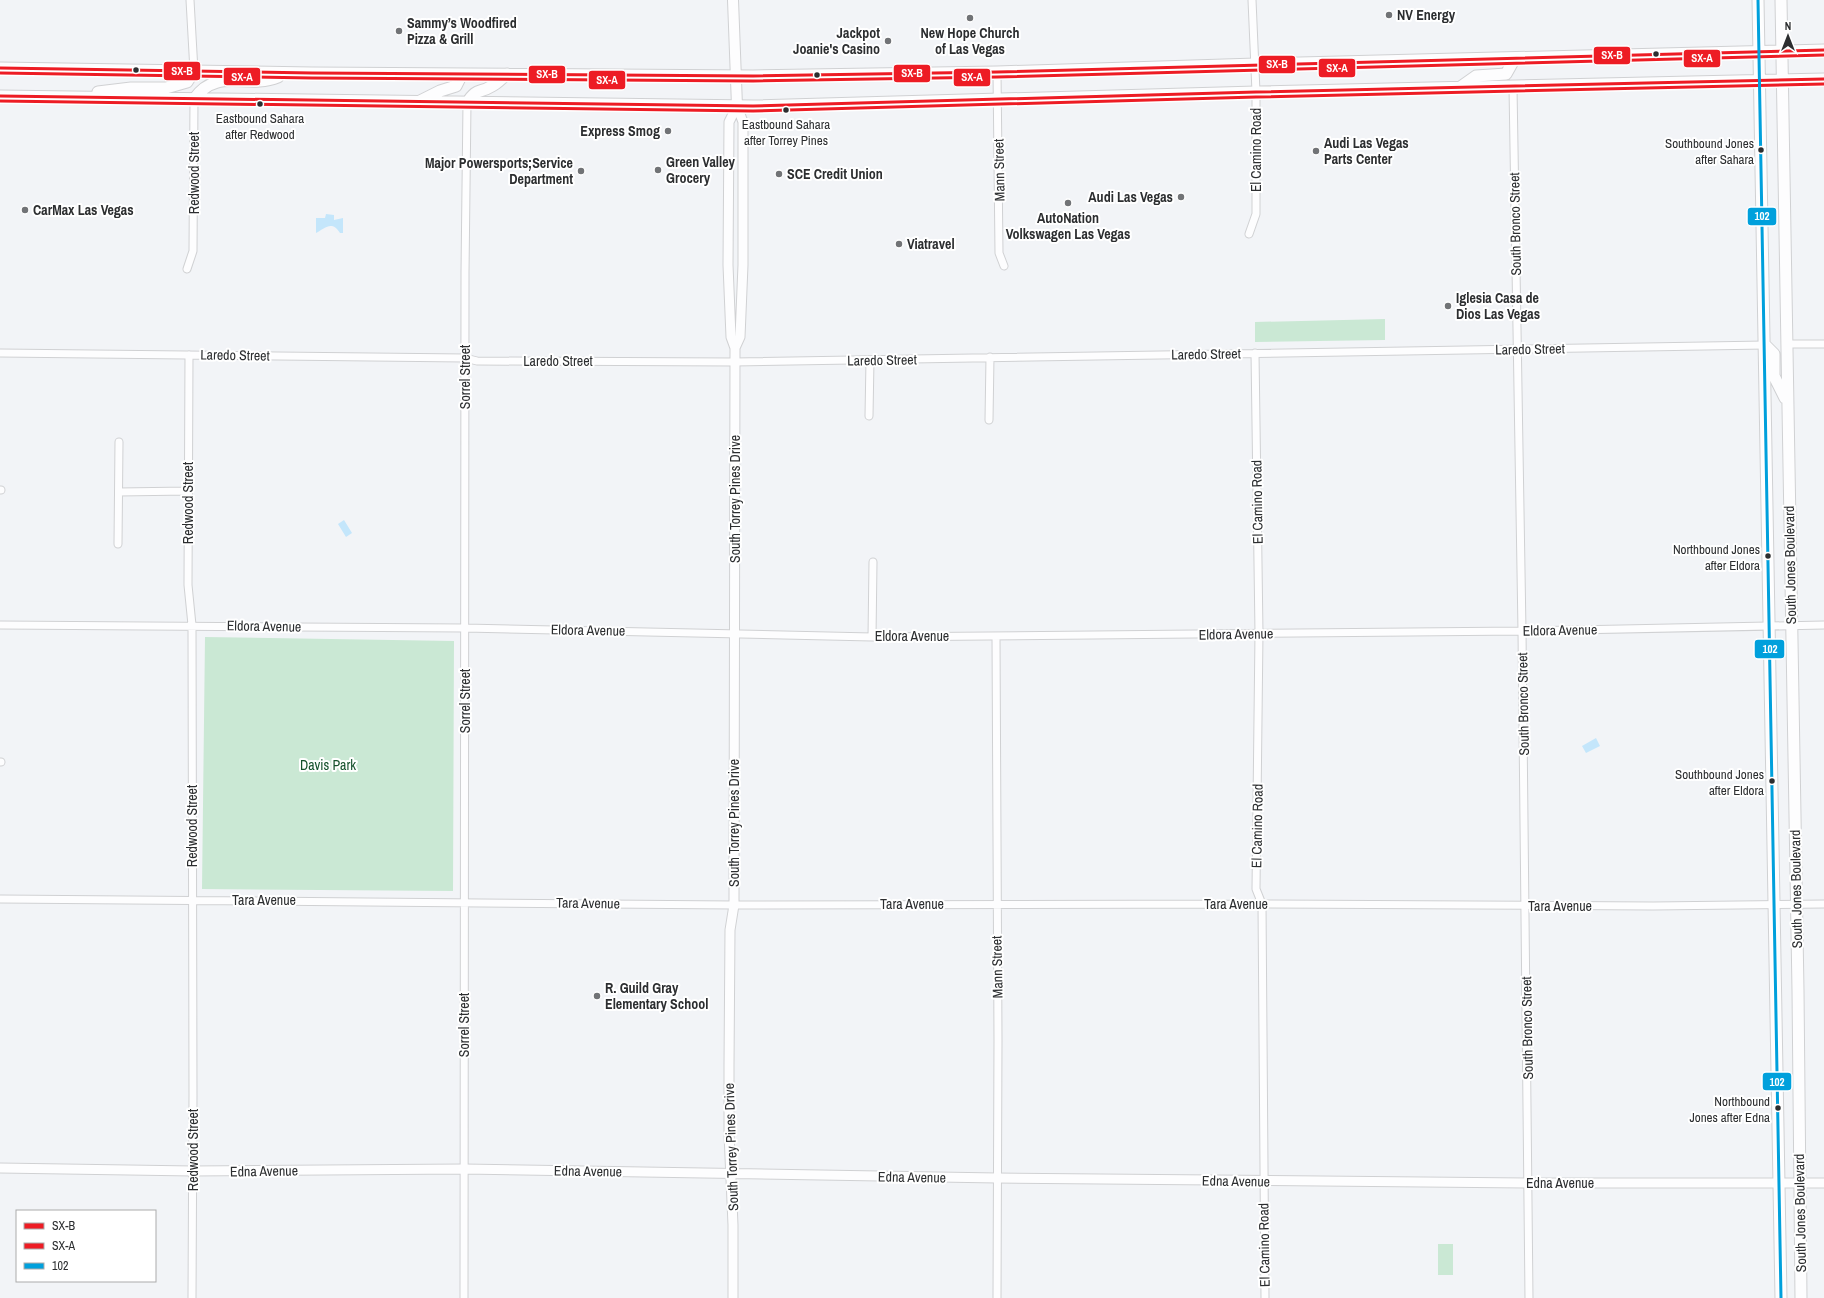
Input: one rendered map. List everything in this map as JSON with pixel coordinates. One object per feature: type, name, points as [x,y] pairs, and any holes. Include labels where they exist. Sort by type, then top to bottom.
[{"type":"main road","name":"South Torrey Pines Drive","points":[[733,0],[737,106]]},
{"type":"main road","name":"South Jones Boulevard","points":[[1758,0],[1781,1298]]},
{"type":"main road","name":"South Jones Boulevard","points":[[1781,0],[1790,626],[1798,998],[1801,1298]]},
{"type":"main road","points":[[1,68],[288,73],[737,76],[997,72],[1824,50]]},
{"type":"main road","points":[[1458,88],[1476,76],[1506,74],[1515,58]]},
{"type":"main road","points":[[63,97],[131,88],[166,88],[187,82],[194,71]]},
{"type":"main road","points":[[194,99],[201,89],[216,82],[273,79],[288,73]]},
{"type":"main road","points":[[418,103],[440,91],[456,86],[462,74]]},
{"type":"main road","points":[[467,103],[473,94],[491,87],[507,74]]},
{"type":"main road","points":[[0,96],[418,103],[737,106],[1824,79]]},
{"type":"main road","points":[[1765,345],[1774,354],[1774,376],[1787,403]]},
{"type":"street","points":[[190,0],[194,71]]},
{"type":"street","name":"El Camino Road","points":[[1249,234],[1256,214],[1256,64],[1252,0]]},
{"type":"street","name":"Mann Street","points":[[997,72],[999,253],[1004,266]]},
{"type":"street","name":"South Bronco Street","points":[[1513,87],[1516,349],[1522,630],[1529,1298]]},
{"type":"street","name":"Redwood Street","points":[[187,269],[193,251],[194,99]]},
{"type":"street","name":"Sorrel Street","points":[[464,1298],[465,358],[467,103]]},
{"type":"street","name":"South Torrey Pines Drive","points":[[735,348],[740,337],[743,265],[743,122],[737,106]]},
{"type":"street","name":"South Torrey Pines Drive","points":[[733,1298],[729,1065],[730,930],[734,905],[735,348],[731,337],[728,265],[729,122],[737,106]]},
{"type":"street","points":[[728,265],[743,265]]},
{"type":"street","points":[[1786,344],[1824,344]]},
{"type":"street","name":"Laredo Street","points":[[0,352],[465,358],[477,361],[735,362],[1765,345]]},
{"type":"street","name":"El Camino Road","points":[[1255,353],[1259,634],[1256,889],[1262,904],[1264,1298]]},
{"type":"street","name":"Redwood Street","points":[[189,355],[188,585],[192,625],[192,1298]]},
{"type":"street","points":[[990,357],[990,420]]},
{"type":"street","points":[[869,416],[870,360]]},
{"type":"street","points":[[118,544],[119,442]]},
{"type":"street","points":[[119,492],[188,492]]},
{"type":"street","points":[[872,637],[873,562]]},
{"type":"street","name":"Eldora Avenue","points":[[0,625],[192,625],[465,628],[872,637],[1259,634],[1824,625]]},
{"type":"street","name":"Mann Street","points":[[996,636],[997,1298]]},
{"type":"street","name":"Tara Avenue","points":[[0,898],[465,901],[734,905],[1824,904]]},
{"type":"street","name":"Edna Avenue","points":[[0,1168],[193,1171],[464,1168],[732,1175],[1263,1181],[1824,1183]]},
{"type":"green space","points":[[1385,319],[1385,340],[1255,342],[1255,322]]},
{"type":"green space","name":"Davis Park","points":[[205,637],[454,641],[453,891],[202,889]]},
{"type":"green space","points":[[1438,1244],[1453,1244],[1453,1275],[1438,1275]]},
{"type":"water","points":[[326,214],[334,215],[334,220],[343,218],[343,233],[340,233],[334,227],[328,226],[316,233],[316,218],[325,218]]},
{"type":"water","points":[[344,520],[352,533],[346,537],[338,524]]},
{"type":"water","points":[[1596,738],[1600,746],[1586,753],[1582,746]]},
{"type":"transit line","name":"102","points":[[1758,0],[1781,1298]]},
{"type":"transit line","name":"SX-B","points":[[0,68],[312,73],[753,76],[997,72],[1824,50]]},
{"type":"transit line","name":"SX-A","points":[[0,73],[312,78],[753,81],[997,77],[1824,55]]},
{"type":"transit line","name":"SX-B","points":[[0,96],[753,106],[1256,92],[1824,79]]},
{"type":"transit line","name":"SX-A","points":[[0,101],[753,111],[1256,97],[1824,84]]},
{"type":"place","name":"NV Energy","points":[[1389,15]]},
{"type":"place","name":"New Hope Church of Las Vegas","points":[[970,18]]},
{"type":"place","name":"Sammy’s Woodfired Pizza & Grill","points":[[399,31]]},
{"type":"place","name":"Jackpot Joanie's Casino","points":[[888,41]]},
{"type":"place","name":"Eastbound Sahara after Redwood","points":[[260,104]]},
{"type":"place","name":"Eastbound Sahara after Torrey Pines","points":[[786,110]]},
{"type":"place","name":"Express Smog","points":[[668,131]]},
{"type":"place","name":"Southbound Jones after Sahara","points":[[1761,150]]},
{"type":"place","name":"Audi Las Vegas Parts Center","points":[[1316,151]]},
{"type":"place","name":"Green Valley Grocery","points":[[658,170]]},
{"type":"place","name":"Major Powersports;Service Department","points":[[581,171]]},
{"type":"place","name":"SCE Credit Union","points":[[779,174]]},
{"type":"place","name":"Audi Las Vegas","points":[[1181,197]]},
{"type":"place","name":"AutoNation Volkswagen Las Vegas","points":[[1068,203]]},
{"type":"place","name":"CarMax Las Vegas","points":[[25,210]]},
{"type":"place","name":"Viatravel","points":[[899,244]]},
{"type":"place","name":"Iglesia Casa de Dios Las Vegas","points":[[1448,306]]},
{"type":"place","name":"Northbound Jones after Eldora","points":[[1768,556]]},
{"type":"place","name":"Southbound Jones after Eldora","points":[[1772,781]]},
{"type":"place","name":"R. Guild Gray Elementary School","points":[[597,996]]},
{"type":"place","name":"Northbound Jones after Edna","points":[[1778,1108]]}]
